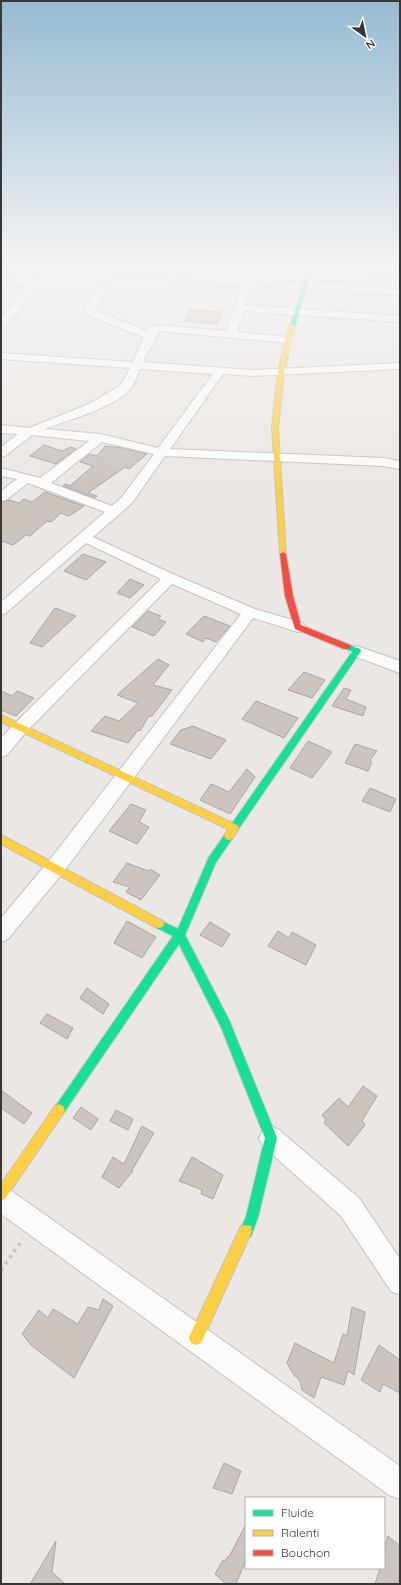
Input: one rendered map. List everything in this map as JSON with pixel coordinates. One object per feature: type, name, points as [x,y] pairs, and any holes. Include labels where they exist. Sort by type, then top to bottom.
[{"type":"street","points":[[1,453],[32,431],[94,406],[119,393],[126,387],[148,340]]},
{"type":"street","points":[[289,340],[281,372],[275,427],[281,535],[289,596],[298,627]]},
{"type":"street","points":[[1,356],[253,373],[400,366]]},
{"type":"street","points":[[1,610],[85,538],[131,495],[220,371]]},
{"type":"street","points":[[1,429],[100,438],[161,452],[277,456],[383,462],[400,465]]},
{"type":"street","points":[[42,483],[100,438]]},
{"type":"street","points":[[1,472],[42,483],[114,511]]},
{"type":"street","points":[[1,497],[27,478]]},
{"type":"street","points":[[85,538],[170,578],[250,612],[298,627],[400,667]]},
{"type":"street","points":[[1,750],[21,727],[170,578]]},
{"type":"street","points":[[1,933],[55,868],[250,612]]},
{"type":"street","points":[[1,1195],[180,934],[212,860],[357,651]]},
{"type":"street","points":[[1,718],[234,828]]},
{"type":"street","points":[[1,839],[180,934],[225,1024],[271,1138],[350,1206],[400,1282]]},
{"type":"street","points":[[196,1338],[252,1217],[271,1138]]},
{"type":"street","points":[[1,1199],[400,1484]]},
{"type":"path","points":[[1,1270],[35,1224]]},
{"type":"building","points":[[44,445],[62,451],[71,447],[76,449],[56,464],[30,456]]},
{"type":"building","points":[[105,446],[123,448],[147,454],[129,469],[125,467],[88,493],[97,496],[94,498],[63,486],[65,484],[70,486],[93,466],[80,462],[90,454],[97,456]]},
{"type":"building","points":[[45,492],[84,506],[69,516],[61,513],[51,522],[47,521],[30,536],[26,535],[13,545],[1,541],[1,502],[9,500],[19,503],[24,499],[32,502]]},
{"type":"building","points":[[83,554],[106,562],[86,580],[64,571]]},
{"type":"building","points":[[130,579],[144,585],[130,598],[117,593]]},
{"type":"building","points":[[55,608],[76,616],[42,647],[30,643]]},
{"type":"building","points":[[148,611],[161,616],[158,619],[166,622],[154,636],[132,627]]},
{"type":"building","points":[[204,616],[230,626],[216,642],[206,638],[203,642],[186,634]]},
{"type":"building","points":[[158,659],[169,665],[153,685],[172,690],[152,716],[149,716],[140,731],[138,730],[128,743],[91,731],[105,716],[119,721],[138,703],[117,695]]},
{"type":"building","points":[[304,672],[325,680],[312,698],[288,690]]},
{"type":"building","points":[[344,688],[351,690],[346,699],[366,707],[363,716],[332,706]]},
{"type":"building","points":[[1,691],[12,696],[17,691],[34,698],[16,716],[1,710]]},
{"type":"building","points":[[256,701],[298,718],[284,738],[242,719]]},
{"type":"building","points":[[193,726],[226,740],[211,759],[170,744],[181,730]]},
{"type":"building","points":[[308,741],[332,752],[312,778],[290,768]]},
{"type":"building","points":[[355,744],[377,751],[370,760],[372,762],[368,771],[345,763]]},
{"type":"building","points":[[247,769],[255,777],[230,814],[200,800],[211,784],[229,792]]},
{"type":"building","points":[[370,788],[396,799],[390,812],[362,801]]},
{"type":"building","points":[[131,804],[146,810],[139,822],[149,827],[137,844],[109,831]]},
{"type":"building","points":[[127,863],[148,871],[150,869],[160,875],[141,900],[126,892],[130,887],[113,882]]},
{"type":"building","points":[[127,921],[156,937],[142,958],[114,943]]},
{"type":"building","points":[[210,922],[230,934],[222,947],[200,935]]},
{"type":"building","points":[[278,931],[289,938],[292,932],[316,945],[306,965],[268,946]]},
{"type":"building","points":[[87,988],[109,1004],[103,1014],[80,998]]},
{"type":"building","points":[[47,1014],[73,1028],[67,1039],[40,1023]]},
{"type":"building","points":[[363,1086],[377,1096],[362,1121],[365,1125],[348,1146],[324,1123],[326,1120],[322,1115],[339,1098],[348,1107]]},
{"type":"building","points":[[1,1090],[32,1113],[24,1124],[1,1108]]},
{"type":"building","points":[[81,1107],[98,1119],[91,1130],[73,1118]]},
{"type":"building","points":[[116,1110],[133,1119],[128,1130],[110,1121]]},
{"type":"building","points":[[142,1126],[154,1133],[132,1170],[133,1171],[119,1188],[102,1177],[113,1157],[124,1164]]},
{"type":"building","points":[[192,1157],[223,1175],[213,1199],[201,1194],[202,1190],[179,1181]]},
{"type":"building","points":[[103,1299],[113,1306],[74,1378],[32,1346],[22,1334],[39,1310],[48,1318],[53,1309],[78,1324],[88,1307],[99,1310]]},
{"type":"building","points":[[352,1307],[365,1312],[354,1375],[348,1371],[344,1385],[321,1377],[314,1398],[302,1390],[300,1381],[294,1375],[287,1363],[295,1343],[334,1363],[343,1334],[347,1336]]},
{"type":"building","points":[[379,1345],[400,1360],[400,1393],[383,1384],[380,1392],[361,1380]]},
{"type":"building","points":[[224,1463],[241,1471],[232,1494],[213,1488]]},
{"type":"building","points":[[245,1526],[245,1562],[236,1584],[226,1584],[215,1574],[223,1560],[225,1561],[228,1556],[229,1557]]},
{"type":"building","points":[[388,1536],[400,1546],[400,1584],[375,1584],[380,1569],[385,1569],[385,1548]]},
{"type":"building","points":[[56,1541],[52,1572],[65,1584],[30,1584]]},
{"type":"traffic: fast","points":[[234,828],[357,651],[347,647]]},
{"type":"traffic: fast","points":[[59,1110],[180,935],[212,860],[229,836]]},
{"type":"traffic: fast","points":[[159,924],[180,935],[225,1024],[271,1138],[252,1217],[246,1231]]},
{"type":"traffic: slow","points":[[283,554],[275,427],[281,372],[289,340]]},
{"type":"traffic: slow","points":[[1,718],[234,828],[229,836]]},
{"type":"traffic: slow","points":[[1,839],[159,924]]},
{"type":"traffic: slow","points":[[1,1195],[59,1110]]},
{"type":"traffic: slow","points":[[196,1338],[246,1231]]},
{"type":"traffic: jam","points":[[283,554],[289,596],[298,627],[347,647]]}]
